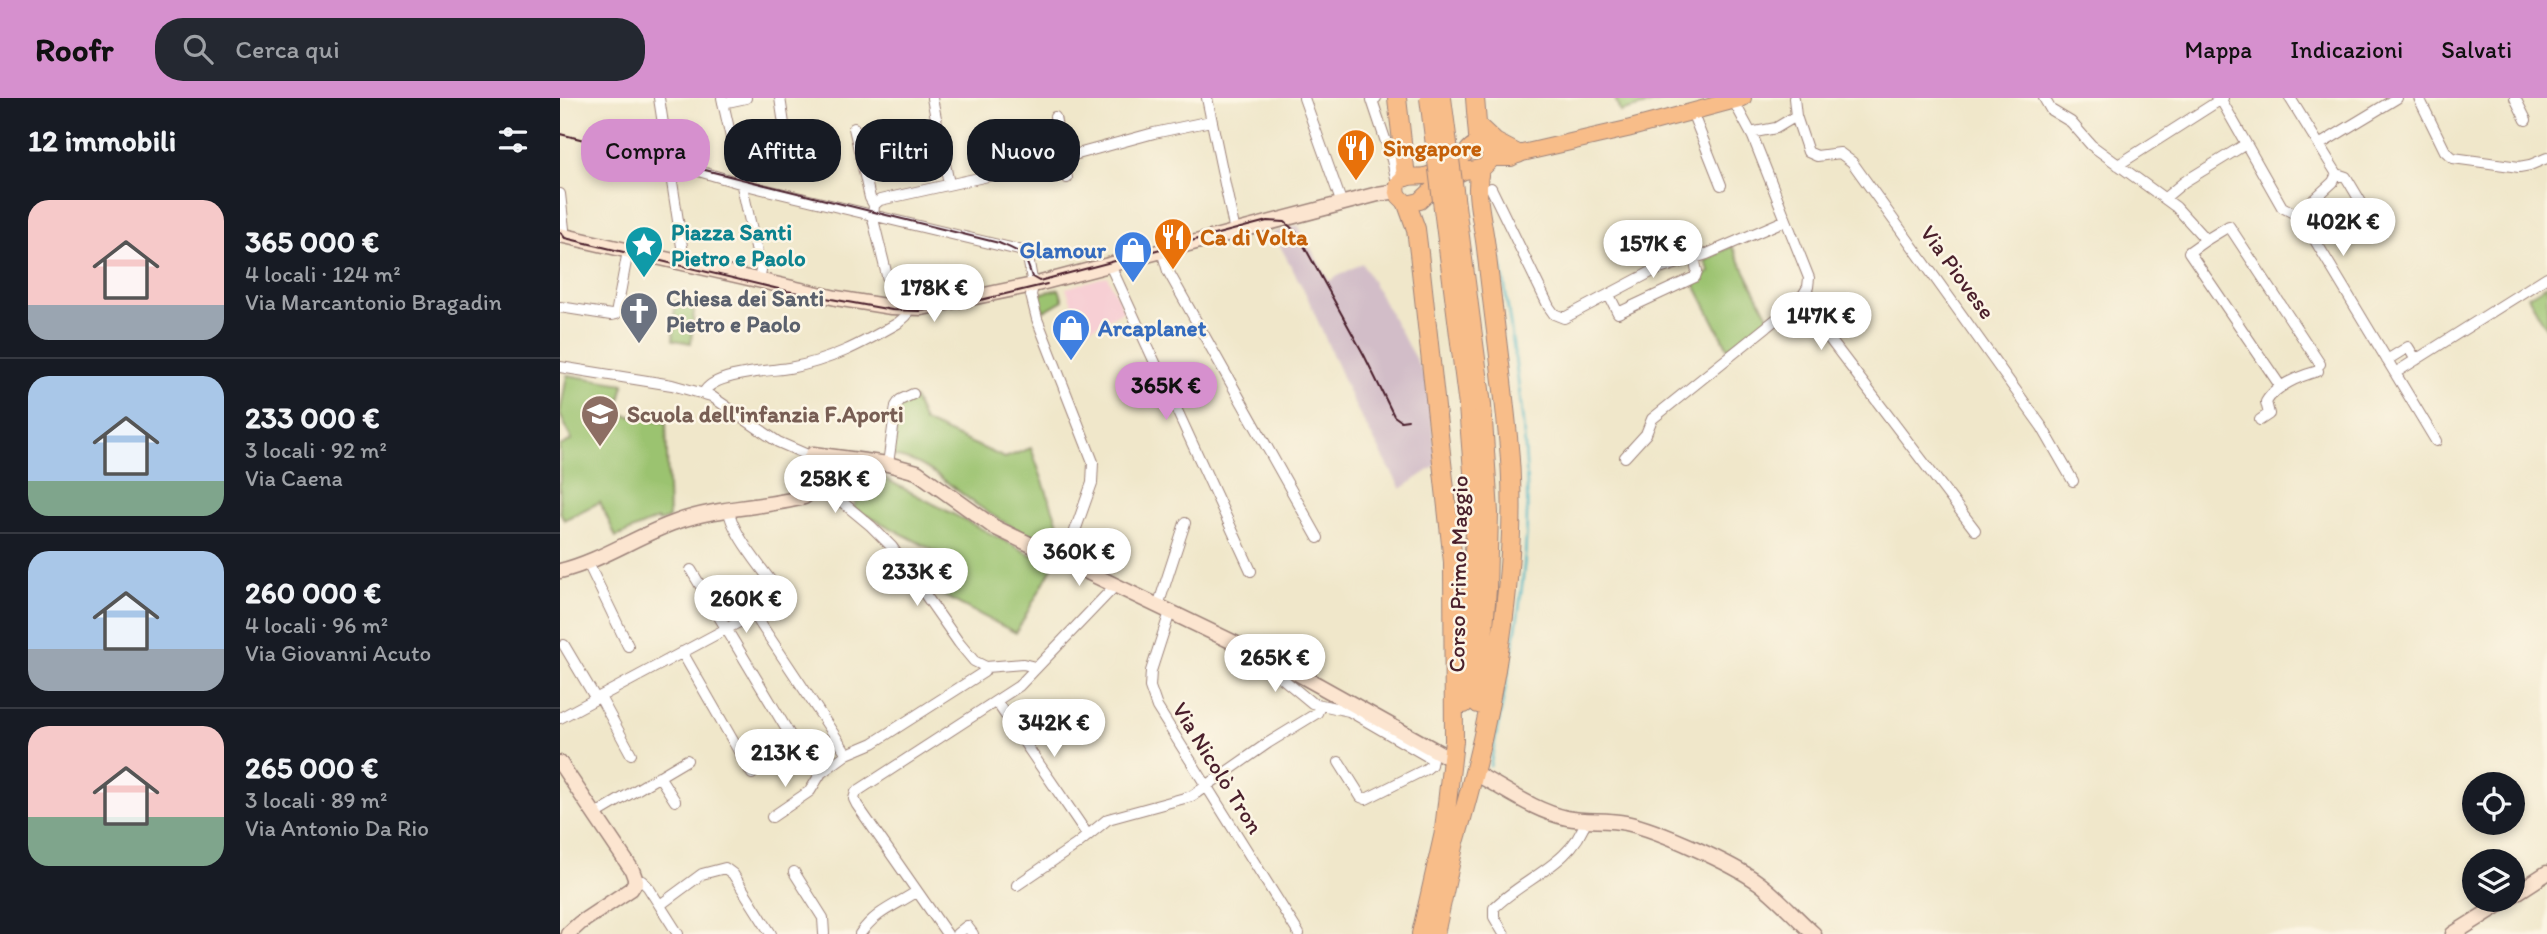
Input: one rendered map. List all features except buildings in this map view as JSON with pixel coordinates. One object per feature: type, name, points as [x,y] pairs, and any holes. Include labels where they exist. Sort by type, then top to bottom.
[{"type":"highway","points":[[1397,98],[1402,190],[1416,229],[1452,551],[1454,741],[1450,839]]},
{"type":"highway","points":[[1429,98],[1445,173]]},
{"type":"highway","points":[[1442,98],[1445,173]]},
{"type":"highway","points":[[1475,98],[1478,134],[1518,154]]},
{"type":"highway","points":[[1450,839],[1474,779],[1496,666],[1511,528],[1509,439],[1476,191],[1485,163]]},
{"type":"highway","name":"Corso Primo Maggio","points":[[1434,934],[1450,839],[1483,512],[1468,406],[1445,173]]},
{"type":"highway","name":"Corso Primo Maggio","points":[[1421,934],[1450,839]]},
{"type":"main road","points":[[1485,163],[1490,150],[1478,134],[1458,160],[1421,177],[1402,190],[1420,201],[1437,185],[1485,163],[1736,99]]},
{"type":"street","points":[[659,98],[663,119]]},
{"type":"street","points":[[746,98],[723,100],[761,270],[759,280]]},
{"type":"street","points":[[779,98],[783,119]]},
{"type":"street","points":[[932,98],[949,184]]},
{"type":"street","points":[[1207,98],[1235,232]]},
{"type":"street","points":[[1304,98],[1342,204]]},
{"type":"street","points":[[560,194],[563,219],[560,236],[836,298],[891,307],[936,307],[1033,285],[1402,190],[1372,100],[1376,98]]},
{"type":"street","name":"Via Piovese","points":[[1794,98],[1796,116],[1806,147],[1812,155],[1835,152],[1847,156],[1852,162],[2042,427],[2073,481]]},
{"type":"street","points":[[2044,98],[2050,110],[2071,122],[2091,145],[2165,198],[2206,240]]},
{"type":"street","points":[[2290,98],[2337,174],[2346,177],[2377,229]]},
{"type":"street","points":[[2319,145],[2397,98]]},
{"type":"street","points":[[2418,98],[2445,151],[2453,158],[2524,167],[2547,158]]},
{"type":"street","points":[[2515,98],[2526,120]]},
{"type":"street","points":[[1625,457],[1646,434],[1652,419],[1800,300],[1808,287],[1809,278],[1736,99]]},
{"type":"street","points":[[2118,165],[2221,99],[2282,206],[2287,212],[2297,215],[2437,441]]},
{"type":"street","points":[[1692,112],[1721,185]]},
{"type":"street","points":[[1753,137],[1755,132],[1776,128],[1796,116]]},
{"type":"street","points":[[1080,153],[1153,133],[1211,121]]},
{"type":"street","points":[[854,128],[892,296],[891,307]]},
{"type":"street","points":[[2165,198],[2184,182],[2246,144]]},
{"type":"street","points":[[710,174],[873,210],[1027,253],[1033,285],[1031,295],[1037,319],[1094,470],[1092,483],[1064,562]]},
{"type":"street","points":[[2297,215],[2333,182],[2337,174]]},
{"type":"street","points":[[873,210],[880,200],[967,180]]},
{"type":"street","points":[[674,182],[683,253],[681,263]]},
{"type":"street","points":[[1491,188],[1554,314],[1564,318],[1660,268],[1694,258],[1786,220]]},
{"type":"street","points":[[2260,420],[2270,411],[2267,398],[2281,387],[2319,367],[2229,226],[2189,252],[2281,387]]},
{"type":"street","points":[[560,307],[616,314],[628,251]]},
{"type":"street","points":[[1162,251],[1168,271],[1318,538]]},
{"type":"street","points":[[1609,295],[1618,313],[1695,277],[1697,271],[1694,258]]},
{"type":"street","points":[[1110,265],[1251,571]]},
{"type":"street","points":[[2395,373],[2547,277]]},
{"type":"street","points":[[1800,300],[1975,530]]},
{"type":"street","points":[[704,393],[708,386],[730,378],[826,360],[898,323],[906,316],[908,308]]},
{"type":"street","points":[[2387,360],[2408,347],[2416,360]]},
{"type":"street","points":[[560,367],[704,393],[730,407],[778,442],[810,456]]},
{"type":"street","points":[[888,464],[896,406],[900,400],[913,394]]},
{"type":"street","points":[[560,571],[695,516],[804,497],[810,493],[813,485],[808,467],[810,456],[815,453],[888,464],[917,472],[983,520],[1038,550],[1272,661],[1449,758]]},
{"type":"street","points":[[813,485],[822,485],[879,533],[905,562],[974,661],[986,667],[1023,664],[1035,667]]},
{"type":"street","points":[[560,718],[754,614],[770,602],[777,589],[751,552],[729,511]]},
{"type":"street","name":"Via Nicolò Tron","points":[[1185,523],[1164,609],[1150,687],[1157,707],[1299,934]]},
{"type":"street","points":[[587,561],[628,646]]},
{"type":"street","points":[[691,570],[796,745]]},
{"type":"street","points":[[945,932],[857,805],[854,799],[856,792],[1019,685],[1115,586]]},
{"type":"street","points":[[754,614],[847,754]]},
{"type":"street","points":[[564,645],[631,754]]},
{"type":"street","points":[[682,652],[752,774]]},
{"type":"street","points":[[1272,661],[1271,669],[1297,693],[1320,706],[1349,711],[1432,759],[1431,765],[1426,769],[1366,799],[1361,797],[1339,762]]},
{"type":"street","points":[[772,817],[810,791],[821,773],[847,754],[873,743],[918,715],[984,671],[986,667]]},
{"type":"street","points":[[996,701],[1087,834]]},
{"type":"street","points":[[1017,885],[1113,817],[1184,799],[1208,787],[1268,743],[1317,713],[1320,706]]},
{"type":"street","points":[[594,815],[687,760]]},
{"type":"street","points":[[560,764],[632,870],[636,881]]},
{"type":"street","points":[[659,776],[675,801]]},
{"type":"street","points":[[1480,776],[1536,808],[1553,814],[1586,820],[1615,821],[1639,827],[1736,869],[1761,885],[1814,934]]},
{"type":"street","points":[[1504,934],[1494,917],[1494,908],[1564,853],[1578,836],[1586,820]]},
{"type":"street","points":[[660,905],[694,879],[711,870],[725,868],[733,874],[771,934]]},
{"type":"street","points":[[794,872],[823,918],[824,934]]},
{"type":"street","points":[[2525,887],[2547,873]]},
{"type":"street","points":[[636,881],[645,884],[678,934]]},
{"type":"street","points":[[568,934],[631,889],[636,881]]},
{"type":"street","points":[[860,934],[875,916],[916,892]]},
{"type":"street","points":[[2453,934],[2488,912]]},
{"type":"street","points":[[957,934],[967,926],[973,934]]},
{"type":"shaded area","points":[[1298,225],[1329,281],[1362,263],[1427,380],[1437,465],[1401,489],[1354,404],[1306,294],[1273,233]]},
{"type":"shaded area","points":[[1107,276],[1124,311],[1083,332],[1066,288]]},
{"type":"green space","points":[[1615,98],[1672,98],[1620,112]]},
{"type":"green space","points":[[1732,246],[1769,318],[1728,349],[1693,281],[1710,272],[1705,261]]},
{"type":"green space","points":[[2547,285],[2547,329],[2528,296]]},
{"type":"green space","points":[[1059,289],[1063,300],[1044,311],[1038,294]]},
{"type":"green space","points":[[675,300],[695,301],[691,343],[673,340]]},
{"type":"green space","points":[[567,375],[624,384],[614,429],[618,414],[666,422],[669,518],[659,522],[657,519],[616,537],[600,502],[564,520],[560,511],[560,446],[572,440],[560,414]]},
{"type":"green space","points":[[914,398],[924,422],[1005,458],[1031,448],[1064,540],[1060,547],[1056,549],[998,519],[917,463],[892,456],[899,407],[903,401]]},
{"type":"green space","points":[[872,472],[1053,566],[1016,633],[930,589],[946,557],[853,508]]},
{"type":"waterway","points":[[1490,766],[1516,627],[1527,521],[1524,429],[1501,259]]},
{"type":"tram line","points":[[560,134],[999,243],[1022,255],[1032,277],[1039,281],[1267,221],[1285,222],[1297,233],[1394,416],[1401,421],[1408,420]]},
{"type":"tram line","points":[[560,232],[565,238],[787,291],[892,310],[920,311],[968,303],[1047,284]]},
{"type":"place","name":"Singapore","points":[[1356,182]]},
{"type":"place","name":"Ca di Volta","points":[[1173,271]]},
{"type":"place","name":"Piazza Santi Pietro e Paolo","points":[[644,279]]},
{"type":"place","name":"Glamour","points":[[1133,284]]},
{"type":"place","name":"Chiesa dei Santi Pietro e Paolo","points":[[639,345]]},
{"type":"place","name":"Arcaplanet","points":[[1071,362]]},
{"type":"place","name":"Scuola dell'infanzia F.Aporti","points":[[600,448]]}]
